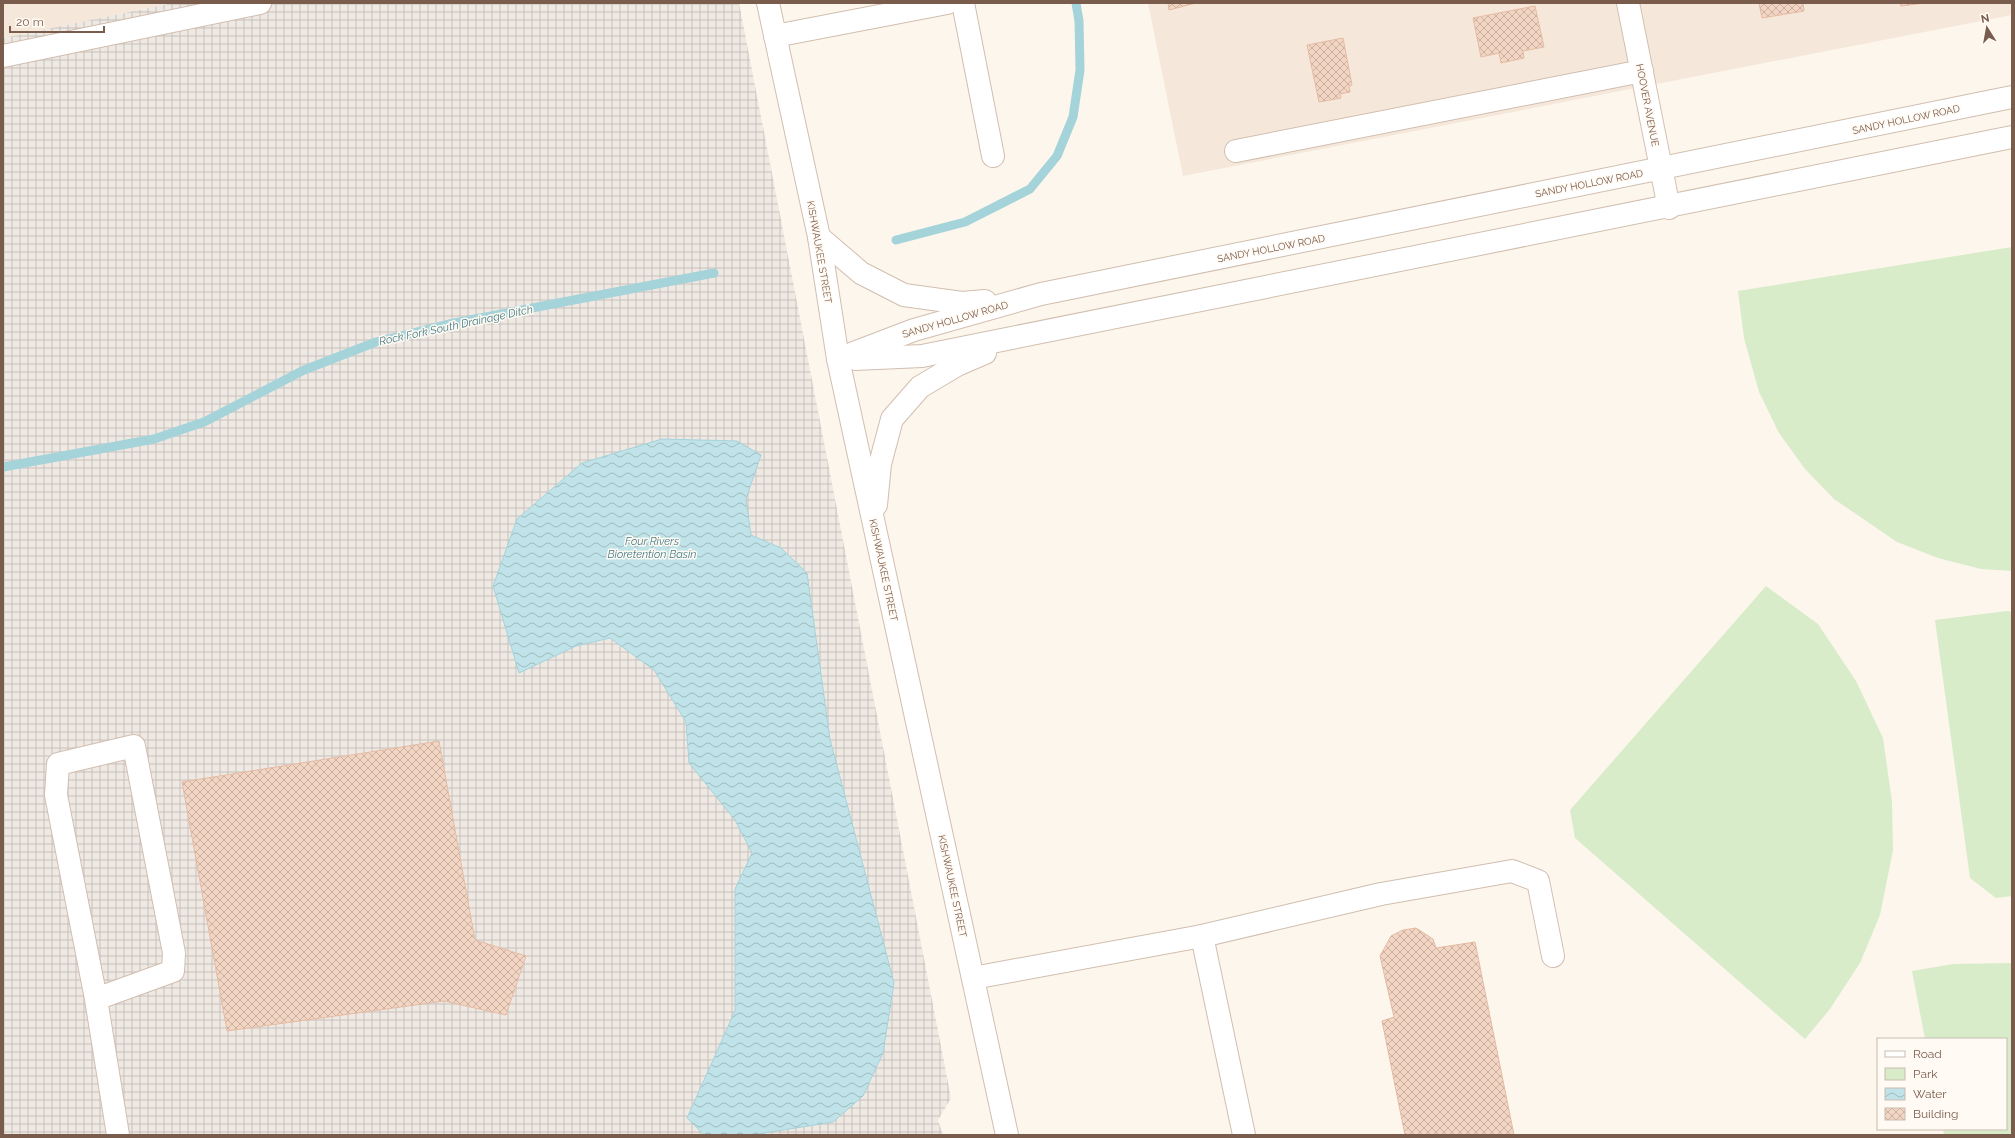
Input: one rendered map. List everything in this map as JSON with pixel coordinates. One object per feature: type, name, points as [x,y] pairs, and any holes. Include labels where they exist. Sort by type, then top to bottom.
[{"type":"street","points":[[3,56],[260,3]]},
{"type":"street","name":"KISHWAUKEE STREET","points":[[768,3],[819,237],[838,359],[1007,1135]]},
{"type":"street","points":[[775,36],[947,3]]},
{"type":"street","points":[[963,3],[993,156]]},
{"type":"street","name":"HOOVER AVENUE","points":[[1628,3],[1668,208]]},
{"type":"street","points":[[1236,151],[1642,71]]},
{"type":"street","name":"SANDY HOLLOW ROAD","points":[[838,359],[914,330],[1041,294],[2012,97]]},
{"type":"street","points":[[838,359],[922,356],[1668,208],[2012,137]]},
{"type":"street","points":[[819,237],[861,273],[904,295],[962,303],[1041,294]]},
{"type":"street","points":[[874,526],[880,464],[892,419],[920,387],[957,365],[1022,336]]},
{"type":"street","points":[[96,999],[172,971],[174,953],[134,746],[58,764],[56,795],[96,999],[118,1135]]},
{"type":"street","points":[[973,978],[1202,936],[1381,894],[1512,871],[1538,881],[1553,956]]},
{"type":"street","points":[[1202,936],[1244,1135]]},
{"type":"shaded area","points":[[3,3],[173,3],[3,38]]},
{"type":"shaded area","points":[[173,3],[739,3],[951,1098],[938,1120],[943,1135],[3,1135],[3,38]]},
{"type":"shaded area","points":[[1148,3],[2012,3],[2012,15],[1183,176]]},
{"type":"green space","points":[[2012,247],[2012,571],[1981,569],[1938,558],[1897,542],[1834,499],[1805,469],[1779,433],[1759,392],[1744,338],[1738,291]]},
{"type":"green space","points":[[1766,586],[1818,624],[1856,681],[1883,738],[1892,802],[1893,850],[1880,915],[1860,963],[1830,1009],[1805,1039],[1575,838],[1570,810]]},
{"type":"green space","points":[[2007,611],[2012,612],[2012,896],[1996,898],[1970,878],[1935,620]]},
{"type":"green space","points":[[2012,963],[2012,1135],[1944,1135],[1943,1130],[2007,1130],[2007,1038],[1925,1038],[1912,971],[1953,964]]},
{"type":"water","name":"Four Rivers Bioretention Basin","points":[[662,439],[737,441],[761,455],[746,499],[751,535],[781,548],[807,573],[830,739],[894,983],[883,1053],[863,1096],[833,1122],[752,1135],[704,1135],[687,1118],[735,1011],[735,889],[752,853],[735,820],[689,763],[686,722],[654,670],[610,638],[576,646],[519,673],[493,586],[517,519],[582,463]]},
{"type":"building","points":[[1168,3],[1196,3],[1169,10]]},
{"type":"building","points":[[1759,3],[1803,3],[1804,11],[1762,18]]},
{"type":"building","points":[[1900,3],[1925,3],[1901,6]]},
{"type":"building","points":[[1535,6],[1544,47],[1523,51],[1524,58],[1501,63],[1499,53],[1481,57],[1473,18]]},
{"type":"building","points":[[1343,38],[1352,85],[1349,86],[1350,92],[1340,94],[1341,98],[1319,102],[1307,45]]},
{"type":"building","points":[[439,741],[475,940],[526,956],[506,1015],[444,1001],[227,1031],[182,782]]},
{"type":"building","points":[[1416,928],[1433,939],[1436,948],[1475,942],[1514,1135],[1405,1135],[1382,1021],[1394,1017],[1380,956],[1391,936],[1403,930]]},
{"type":"waterway","name":"Rock Fork South Drainage Ditch","points":[[896,240],[965,222],[1030,189],[1057,156],[1073,117],[1080,70],[1079,21],[1076,3]]},
{"type":"waterway","name":"Rock Fork South Drainage Ditch","points":[[3,467],[154,439],[204,422],[304,370],[376,342],[449,324],[714,273]]}]
